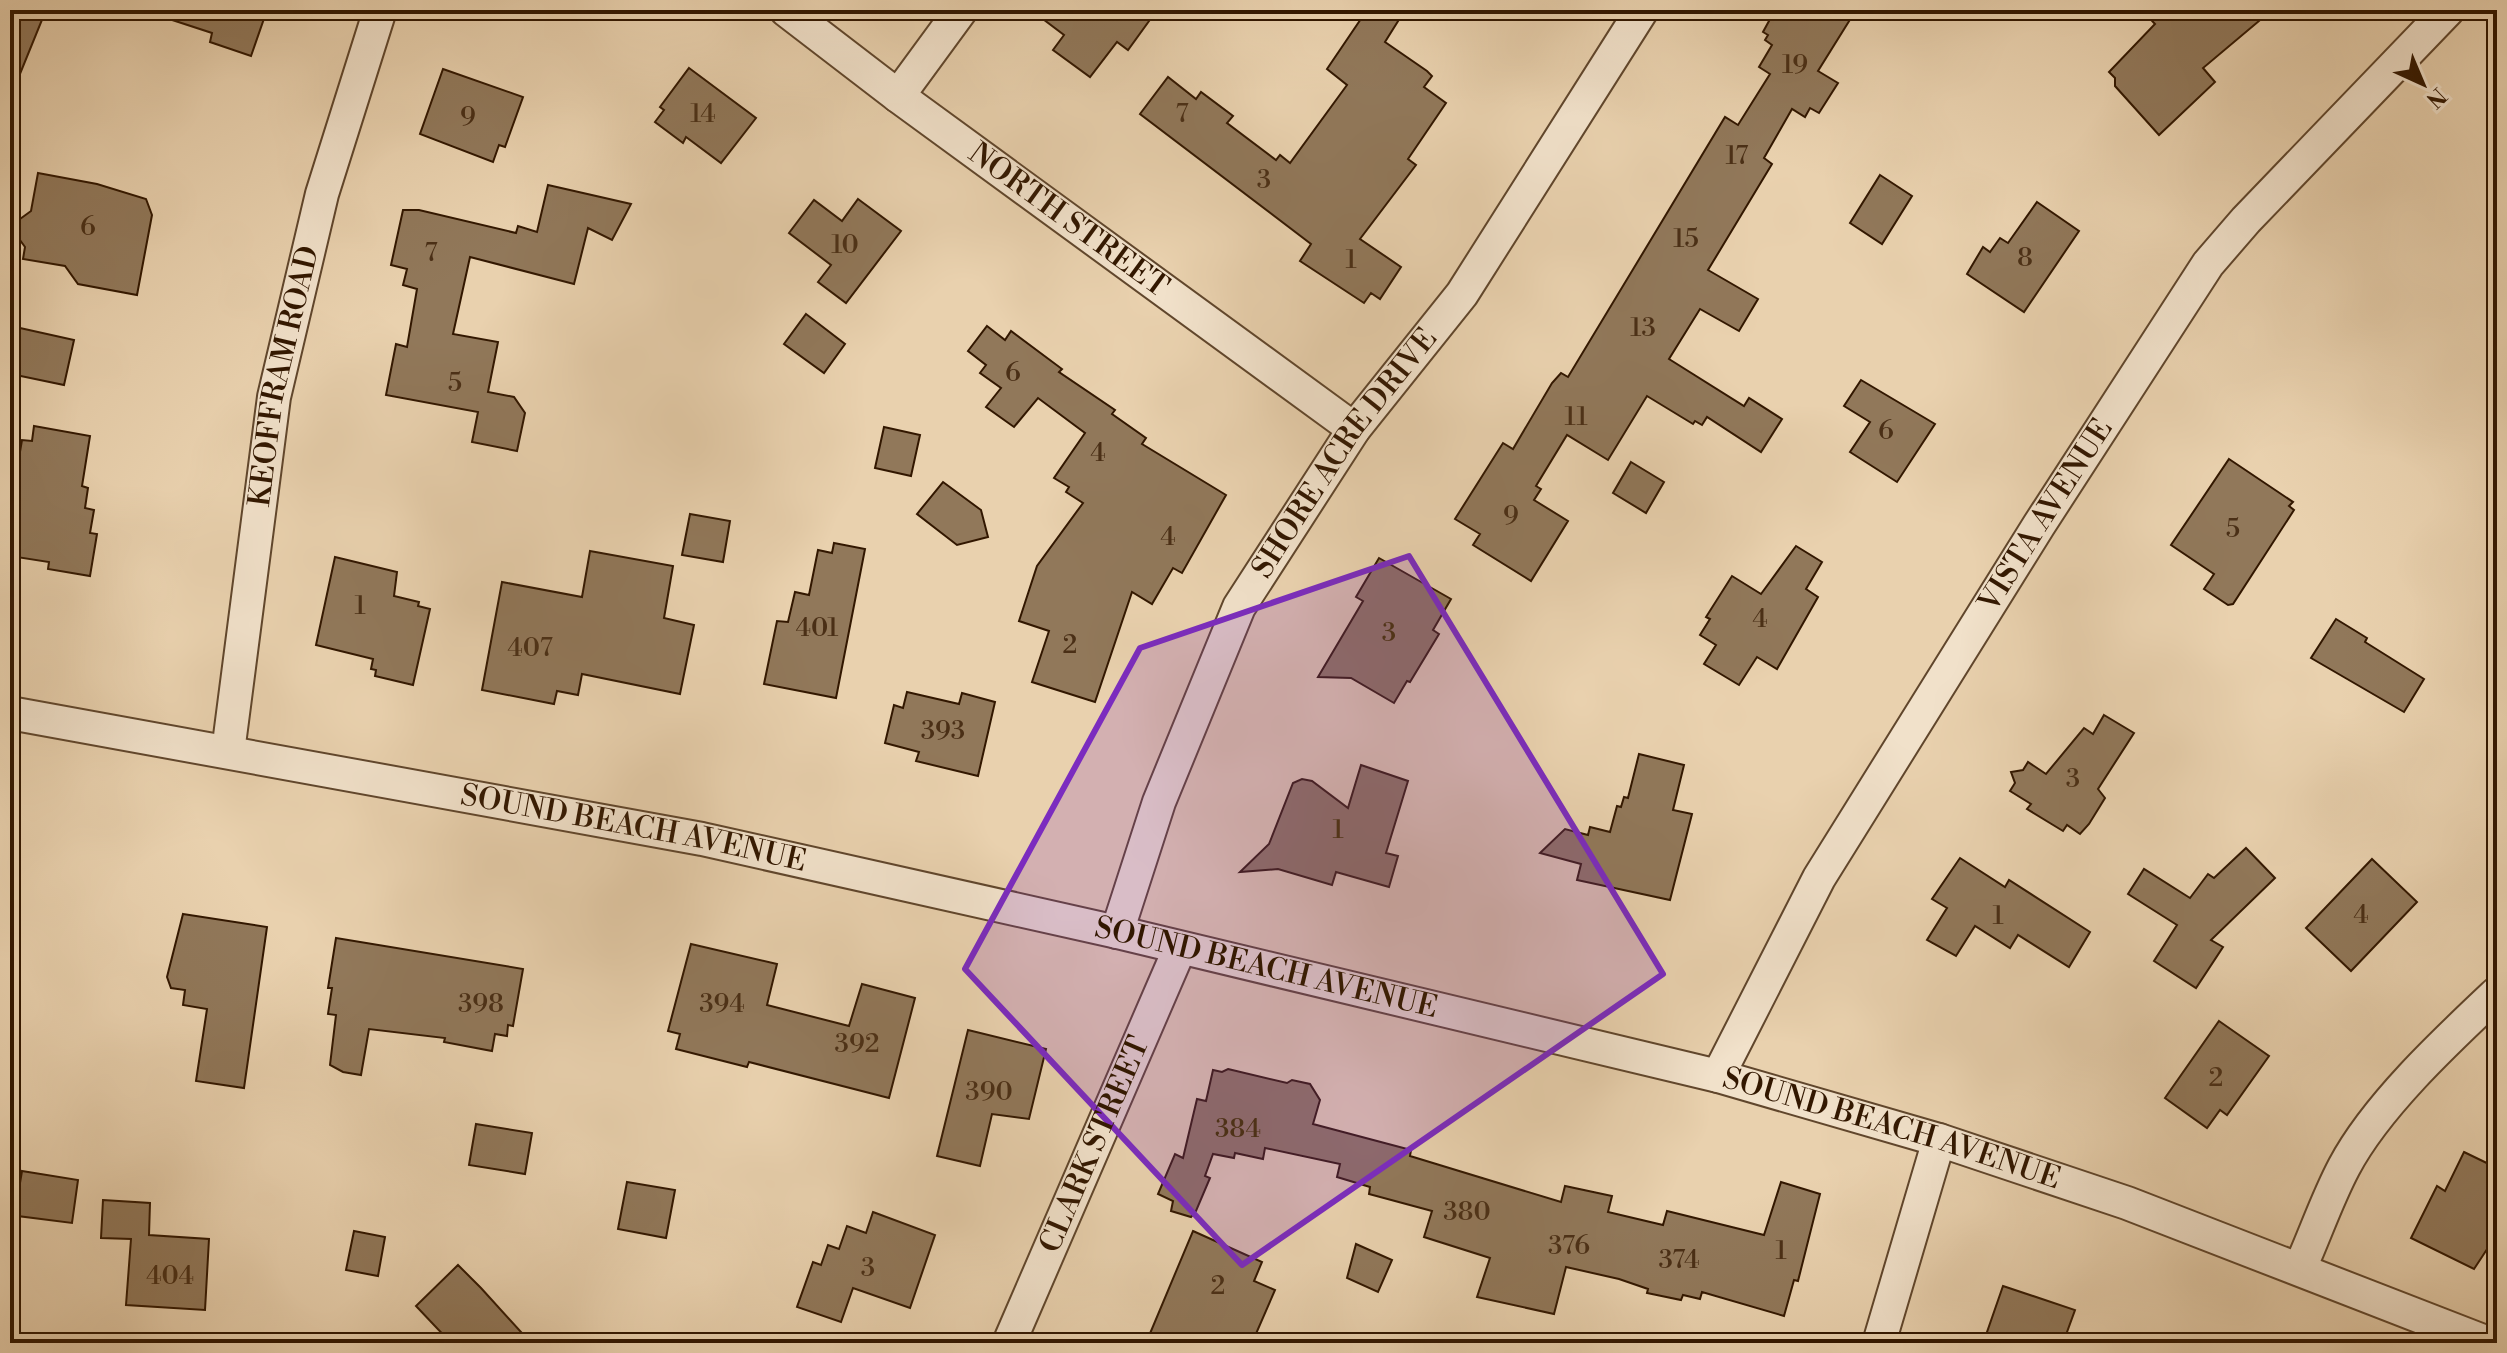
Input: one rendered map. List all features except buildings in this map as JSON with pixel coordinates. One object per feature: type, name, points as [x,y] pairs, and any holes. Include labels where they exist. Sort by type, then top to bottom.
[{"type":"street","name":"KEOFFRAM ROAD","points":[[228,752],[274,397],[322,194],[380,10]]},
{"type":"street","name":"NORTH STREET","points":[[786,10],[898,96],[1354,429]]},
{"type":"street","points":[[898,96],[961,10]]},
{"type":"street","name":"SHORE ACRE DRIVE","points":[[1117,932],[1159,802],[1239,607],[1277,543],[1354,429],[1462,294],[1642,10]]},
{"type":"street","name":"VISTA AVENUE","points":[[1718,1076],[1819,878],[2047,512],[2208,264],[2448,10]]},
{"type":"street","name":"SOUND BEACH AVENUE","points":[[10,713],[702,839],[1117,932],[1718,1076],[1939,1140],[2127,1203],[2488,1343]]},
{"type":"street","name":"CLARK STREET","points":[[1009,1343],[1180,948]]},
{"type":"street","points":[[2300,1268],[2344,1166],[2376,1120],[2450,1037],[2497,993]]},
{"type":"street","points":[[1879,1343],[1939,1140]]},
{"type":"highlighted area","points":[[1409,556],[1663,974],[1242,1265],[965,969],[1140,648]]}]
